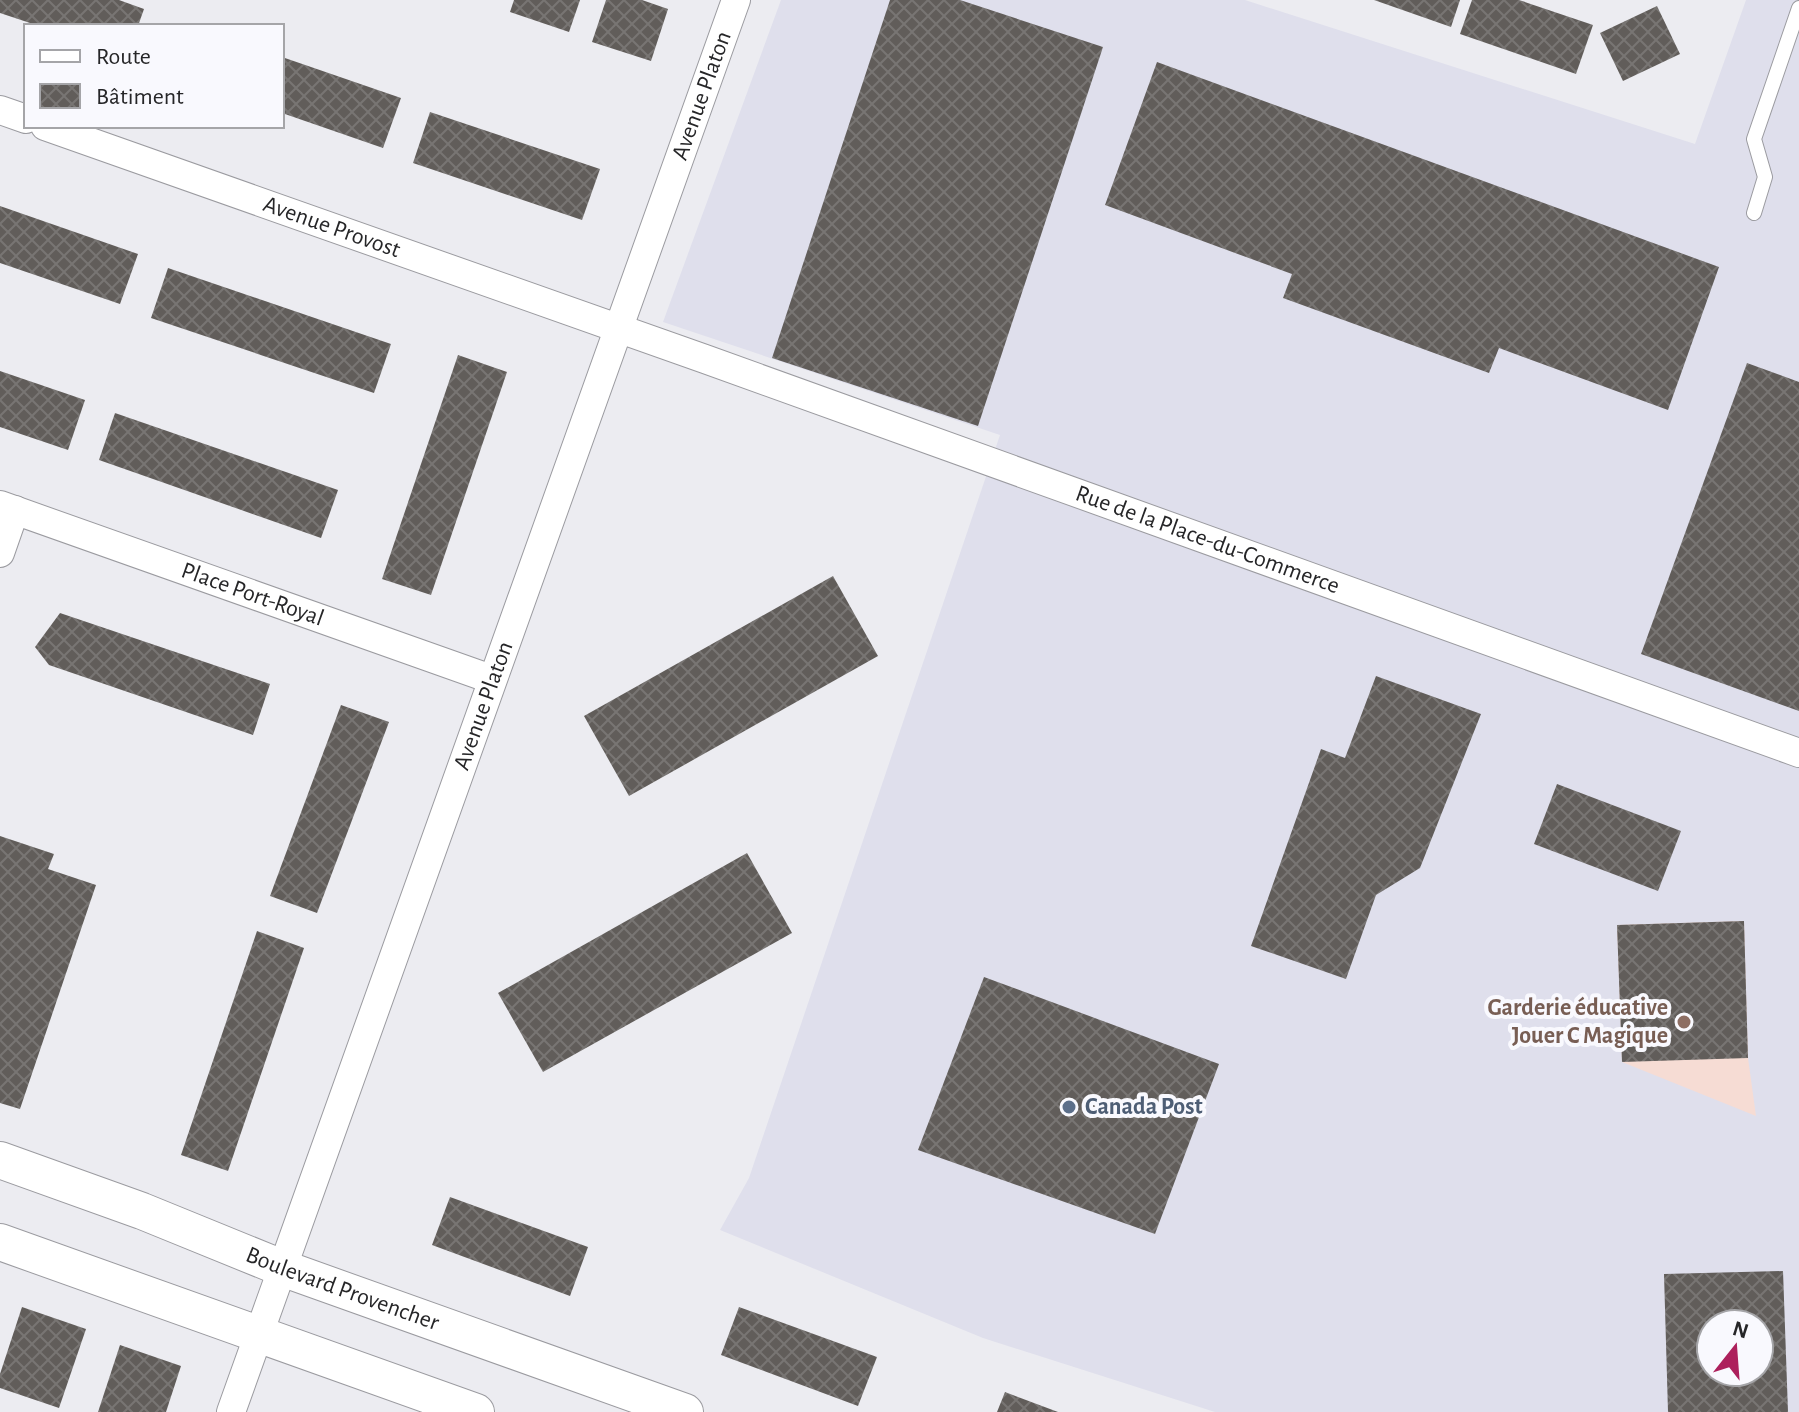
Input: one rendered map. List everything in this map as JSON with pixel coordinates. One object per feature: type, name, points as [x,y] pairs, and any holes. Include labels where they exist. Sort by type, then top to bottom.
[{"type":"street","name":"Avenue Platon","points":[[231,1412],[736,0]]},
{"type":"street","points":[[0,110],[24,118]]},
{"type":"street","name":"Avenue Provost","points":[[51,128],[617,328]]},
{"type":"street","name":"Rue de la Place-du-Commerce","points":[[617,328],[1799,753]]},
{"type":"street","name":"Place Port-Royal","points":[[0,553],[8,508],[491,679]]},
{"type":"street","name":"Boulevard Provencher","points":[[0,1160],[142,1211],[282,1268],[685,1412]]},
{"type":"street","points":[[0,1242],[476,1412]]},
{"type":"lane","points":[[1754,213],[1765,177],[1754,139],[1799,8]]},
{"type":"shaded area","points":[[781,0],[1245,0],[1695,144],[1746,0],[1799,0],[1799,1412],[1215,1412],[983,1338],[720,1230],[749,1178],[1000,435],[663,322]]},
{"type":"shaded area","name":"Garderie éducative Jouer C Magique","points":[[1744,921],[1748,1058],[1756,1116],[1622,1062],[1617,925]]},
{"type":"building","points":[[0,0],[119,0],[144,9],[139,24],[33,24],[0,13]]},
{"type":"building","points":[[514,0],[580,0],[569,32],[510,12]]},
{"type":"building","points":[[606,0],[642,0],[668,9],[651,61],[592,42]]},
{"type":"building","points":[[890,0],[960,0],[1103,47],[978,426],[772,358]]},
{"type":"building","points":[[1374,0],[1460,0],[1451,27]]},
{"type":"building","points":[[1472,0],[1519,0],[1593,25],[1576,74],[1460,34]]},
{"type":"building","points":[[1657,6],[1680,54],[1623,81],[1600,33]]},
{"type":"building","points":[[284,58],[401,98],[383,148],[284,114]]},
{"type":"building","points":[[1157,62],[1719,267],[1668,410],[1499,348],[1489,373],[1283,298],[1292,274],[1105,205]]},
{"type":"building","points":[[430,112],[600,169],[582,220],[413,163]]},
{"type":"building","points":[[0,206],[138,254],[120,304],[0,263]]},
{"type":"building","points":[[168,268],[391,344],[374,393],[151,318]]},
{"type":"building","points":[[458,355],[507,372],[431,595],[382,579]]},
{"type":"building","points":[[1747,363],[1799,382],[1799,711],[1641,654]]},
{"type":"building","points":[[0,371],[85,400],[68,450],[0,427]]},
{"type":"building","points":[[115,413],[338,490],[321,538],[99,460]]},
{"type":"building","points":[[833,576],[878,656],[629,796],[584,716]]},
{"type":"building","points":[[60,613],[270,684],[253,735],[49,665],[35,647]]},
{"type":"building","points":[[1376,676],[1481,714],[1420,868],[1376,895],[1346,979],[1251,946],[1321,749],[1345,758]]},
{"type":"building","points":[[341,705],[389,722],[317,913],[270,896]]},
{"type":"building","points":[[1557,784],[1681,831],[1658,891],[1534,844]]},
{"type":"building","points":[[0,836],[54,854],[48,869],[96,885],[20,1109],[0,1103]]},
{"type":"building","points":[[747,853],[792,933],[543,1072],[498,993]]},
{"type":"building","name":"Garderie éducative Jouer C Magique","points":[[1744,921],[1748,1058],[1622,1062],[1617,925]]},
{"type":"building","points":[[257,931],[304,948],[228,1171],[181,1155]]},
{"type":"building","name":"Canada Post","points":[[984,977],[1219,1064],[1155,1234],[918,1150]]},
{"type":"building","points":[[450,1197],[588,1247],[570,1296],[432,1245]]},
{"type":"building","points":[[1783,1271],[1788,1412],[1668,1412],[1664,1274]]},
{"type":"building","points":[[22,1307],[86,1329],[59,1408],[0,1388],[0,1374]]},
{"type":"building","points":[[739,1307],[877,1357],[858,1406],[721,1355]]},
{"type":"building","points":[[120,1345],[181,1366],[166,1412],[98,1412]]},
{"type":"building","points":[[1005,1392],[1058,1412],[997,1412]]},
{"type":"place","name":"Garderie éducative Jouer C Magique","points":[[1684,1022]]},
{"type":"place","name":"Canada Post","points":[[1069,1107]]}]
